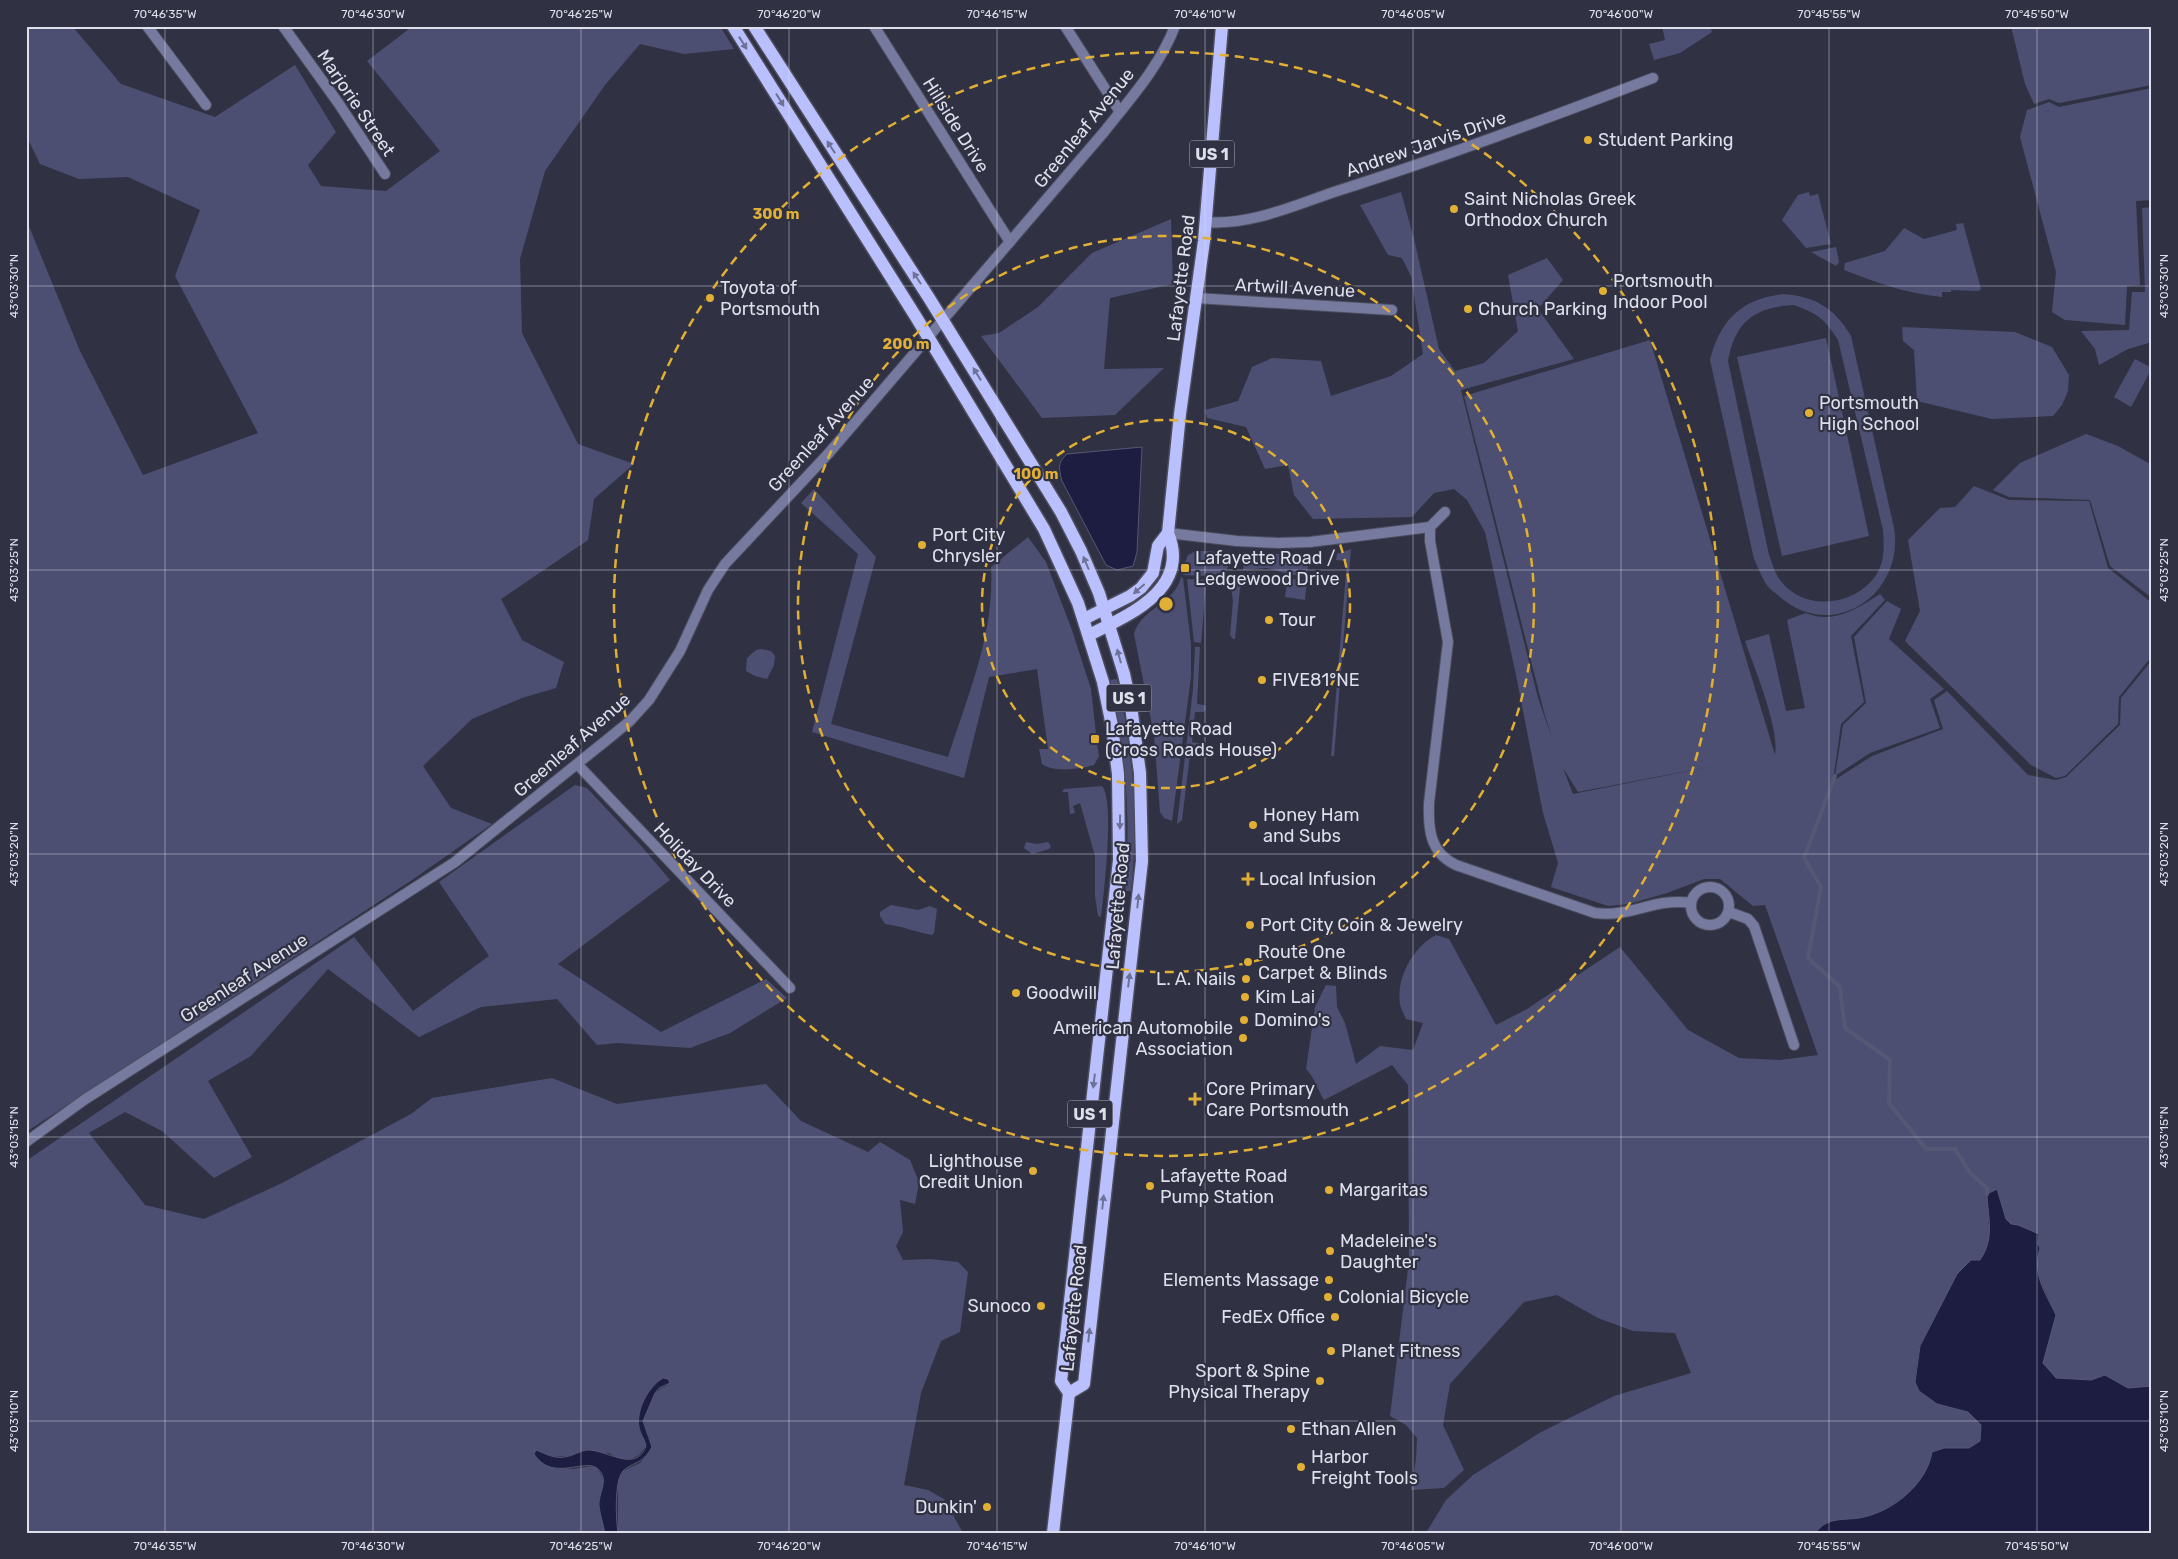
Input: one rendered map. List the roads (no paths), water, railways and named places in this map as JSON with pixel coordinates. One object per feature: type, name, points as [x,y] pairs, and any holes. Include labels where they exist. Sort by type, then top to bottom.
[{"type":"main road","points":[[733,26],[928,337],[1044,528],[1084,619]]},
{"type":"main road","points":[[754,26],[943,319],[1062,512],[1081,551],[1104,609]]},
{"type":"main road","name":"Lafayette Road","points":[[1089,635],[1148,603],[1164,586],[1172,560],[1173,546],[1168,533],[1180,414],[1205,222],[1222,26]]},
{"type":"main road","name":"Lafayette Road","points":[[1053,1533],[1069,1392],[1062,1381],[1064,1355],[1119,860],[1120,815],[1115,748],[1103,682],[1084,619],[1134,594],[1148,581],[1156,565],[1158,546],[1168,533]]},
{"type":"main road","name":"Lafayette Road","points":[[1069,1392],[1084,1384],[1142,861],[1142,802],[1136,740],[1124,674],[1104,609]]},
{"type":"street","points":[[147,26],[206,105]]},
{"type":"street","name":"Marjorie Street","points":[[283,26],[339,104],[385,174]]},
{"type":"street","name":"Hillside Drive","points":[[874,26],[1010,242]]},
{"type":"street","points":[[1065,26],[1120,112]]},
{"type":"street","name":"Greenleaf Avenue","points":[[26,1142],[84,1100],[441,871],[496,831],[630,721],[649,700],[670,669],[708,590],[725,564],[828,454],[1120,112],[1161,56],[1175,26]]},
{"type":"street","name":"Andrew Jarvis Drive","points":[[1205,222],[1236,222],[1382,177],[1484,142],[1653,78]]},
{"type":"street","name":"Artwill Avenue","points":[[1196,298],[1392,310]]},
{"type":"street","points":[[1168,533],[1237,541],[1278,543],[1323,540],[1430,526],[1445,512]]},
{"type":"street","points":[[1430,526],[1430,541],[1448,642],[1447,664],[1429,803],[1430,830],[1433,843],[1438,852],[1446,860],[1456,865],[1595,914],[1618,915],[1662,902],[1677,901],[1691,903]]},
{"type":"street","name":"Holiday Drive","points":[[578,764],[790,988]]},
{"type":"street","points":[[1716,887],[1727,895],[1730,906],[1729,912],[1720,923],[1708,925],[1696,918],[1692,912],[1691,903],[1696,893],[1701,889],[1716,887]]},
{"type":"street","points":[[1729,912],[1748,919],[1754,926],[1794,1045]]},
{"type":"waterway","points":[[1835,776],[1804,858],[1821,887],[1808,958],[1840,987],[1845,1028],[1890,1060],[1889,1103],[1926,1149],[1955,1149],[1971,1174],[1987,1188],[1987,1194]]},
{"type":"place","name":"Student Parking","points":[[1588,140]]},
{"type":"place","name":"Saint Nicholas Greek Orthodox Church","points":[[1454,209]]},
{"type":"place","name":"Portsmouth Indoor Pool","points":[[1603,291]]},
{"type":"place","name":"Toyota of Portsmouth","points":[[710,298]]},
{"type":"place","name":"Church Parking","points":[[1468,309]]},
{"type":"place","name":"Portsmouth High School","points":[[1809,413]]},
{"type":"place","name":"Port City Chrysler","points":[[922,545]]},
{"type":"place","name":"Lafayette Road / Ledgewood Drive","points":[[1185,568]]},
{"type":"place","name":"Tour","points":[[1269,620]]},
{"type":"place","name":"FIVE81°NE","points":[[1262,680]]},
{"type":"place","name":"Lafayette Road (Cross Roads House)","points":[[1095,739]]},
{"type":"place","name":"Honey Ham and Subs","points":[[1253,825]]},
{"type":"place","name":"Local Infusion","points":[[1248,879]]},
{"type":"place","name":"Port City Coin & Jewelry","points":[[1250,925]]},
{"type":"place","name":"Route One Carpet & Blinds","points":[[1248,962]]},
{"type":"place","name":"L. A. Nails","points":[[1246,979]]},
{"type":"place","name":"Goodwill","points":[[1016,993]]},
{"type":"place","name":"Kim Lai","points":[[1245,997]]},
{"type":"place","name":"Domino's","points":[[1244,1020]]},
{"type":"place","name":"American Automobile Association","points":[[1243,1038]]},
{"type":"place","name":"Core Primary Care Portsmouth","points":[[1195,1099]]},
{"type":"place","name":"Lighthouse Credit Union","points":[[1033,1171]]},
{"type":"place","name":"Lafayette Road Pump Station","points":[[1150,1186]]},
{"type":"place","name":"Margaritas","points":[[1329,1190]]},
{"type":"place","name":"Madeleine's Daughter","points":[[1330,1251]]},
{"type":"place","name":"Elements Massage","points":[[1329,1280]]},
{"type":"place","name":"Colonial Bicycle","points":[[1328,1297]]},
{"type":"place","name":"Sunoco","points":[[1041,1306]]},
{"type":"place","name":"FedEx Office","points":[[1335,1317]]},
{"type":"place","name":"Planet Fitness","points":[[1331,1351]]},
{"type":"place","name":"Sport & Spine Physical Therapy","points":[[1320,1381]]},
{"type":"place","name":"Ethan Allen","points":[[1291,1429]]},
{"type":"place","name":"Harbor Freight Tools","points":[[1301,1467]]},
{"type":"place","name":"Dunkin'","points":[[987,1507]]}]
